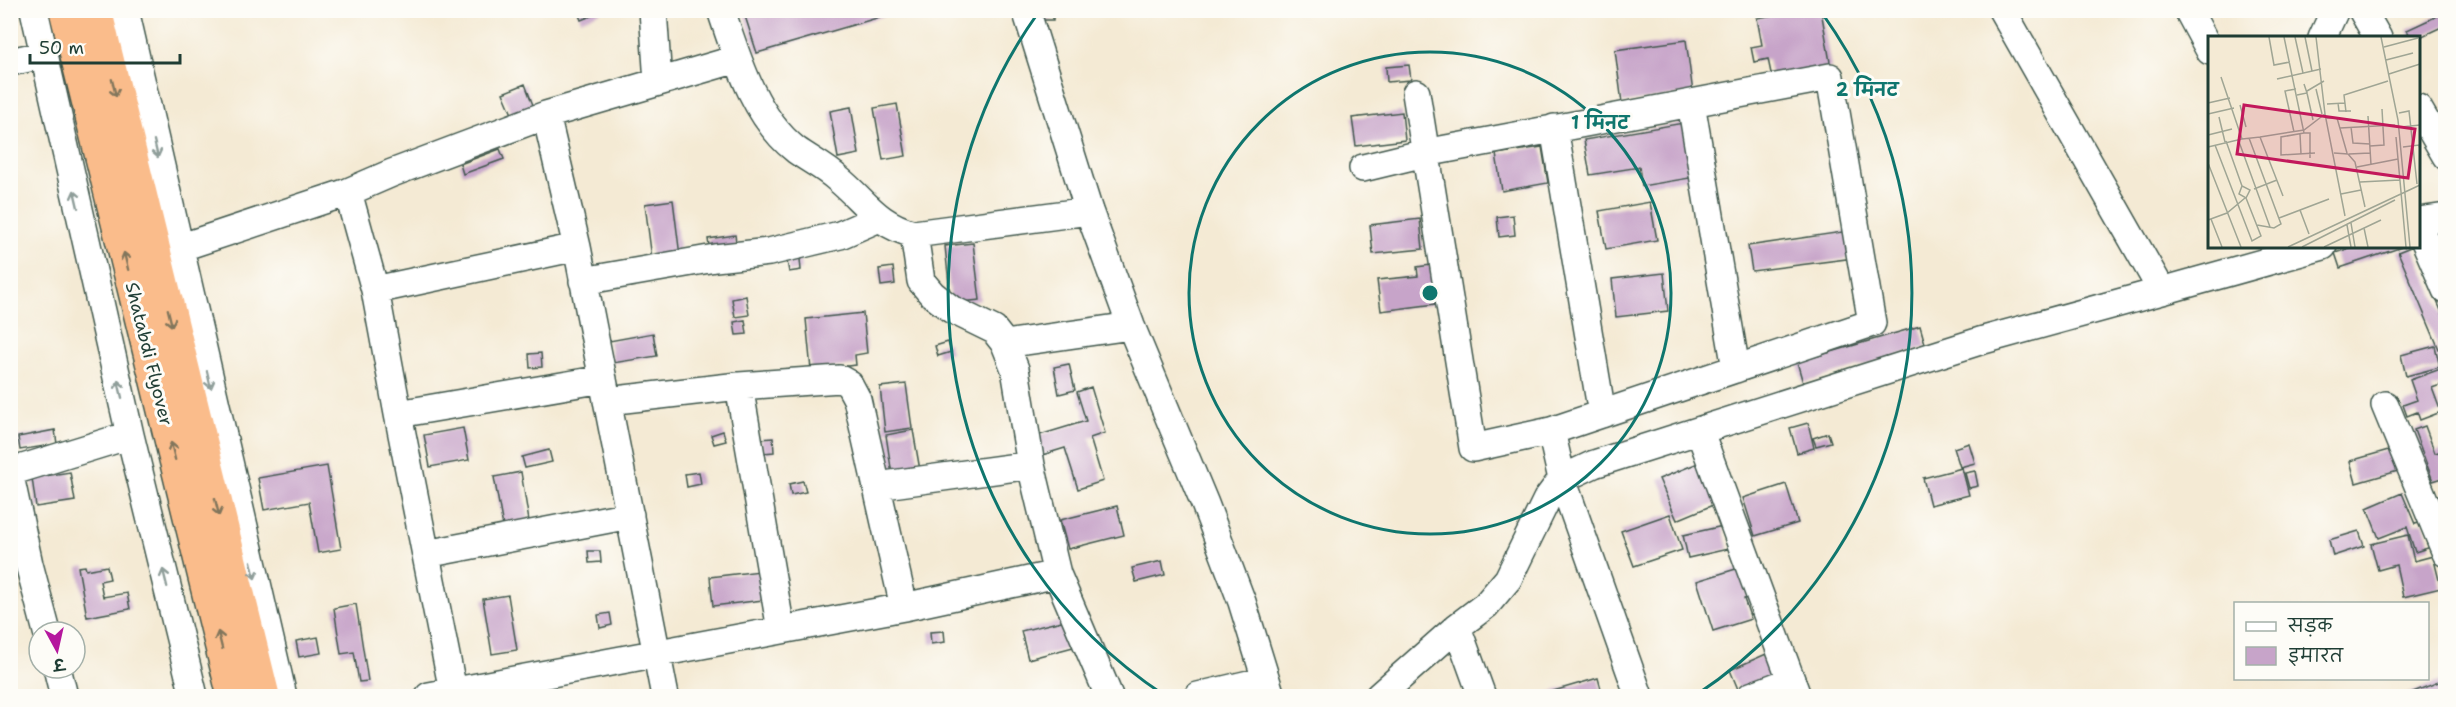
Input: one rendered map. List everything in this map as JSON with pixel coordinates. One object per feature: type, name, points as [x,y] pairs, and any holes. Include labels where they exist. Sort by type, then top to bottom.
[{"type":"highway","name":"Shatabdi Flyover","points":[[66,10],[99,155],[234,696]]},
{"type":"highway","name":"Shatabdi Flyover","points":[[95,10],[263,696]]},
{"type":"street","points":[[34,10],[42,55],[130,435],[194,696]]},
{"type":"street","points":[[124,10],[283,696]]},
{"type":"street","points":[[653,10],[658,82]]},
{"type":"street","points":[[721,10],[737,59],[760,106],[795,149],[838,179],[894,229],[914,234],[1089,211]]},
{"type":"street","points":[[1026,10],[1089,211],[1131,326],[1205,504],[1242,602],[1268,688],[1198,696]]},
{"type":"street","points":[[2002,10],[2162,291]]},
{"type":"street","points":[[2188,10],[2208,47]]},
{"type":"street","points":[[2323,36],[2335,10]]},
{"type":"street","points":[[2362,10],[2377,36]]},
{"type":"street","points":[[10,62],[42,55]]},
{"type":"street","points":[[178,248],[348,192],[546,115],[737,59]]},
{"type":"street","points":[[1363,168],[1425,153],[1830,77],[1872,323],[1551,431],[1473,448],[1425,153],[1416,93]]},
{"type":"street","points":[[1691,103],[1736,369]]},
{"type":"street","points":[[2420,112],[2445,156]]},
{"type":"street","points":[[546,115],[577,247],[665,696]]},
{"type":"street","points":[[1554,128],[1602,414]]},
{"type":"street","points":[[348,192],[375,290],[426,554],[445,695],[904,607],[1057,574]]},
{"type":"street","points":[[583,281],[715,258],[769,252],[840,234],[879,218]]},
{"type":"street","points":[[2420,223],[2445,218]]},
{"type":"street","points":[[2420,228],[2445,290]]},
{"type":"street","points":[[914,234],[921,281],[951,309],[994,330],[1005,344],[1015,369],[1031,465],[1057,574],[1109,696]]},
{"type":"street","points":[[375,290],[577,247]]},
{"type":"street","points":[[1379,696],[1457,627],[1486,605],[1508,579],[1547,500],[1562,478],[1594,464],[1980,341],[2312,248]]},
{"type":"street","points":[[1005,344],[1131,326]]},
{"type":"street","points":[[399,414],[605,390],[739,386],[840,379],[849,384],[857,399],[904,607]]},
{"type":"street","points":[[739,386],[781,630]]},
{"type":"street","points":[[2385,405],[2439,520],[2445,553]]},
{"type":"street","points":[[1551,431],[1562,478],[1638,696]]},
{"type":"street","points":[[1700,432],[1794,689],[1751,696]]},
{"type":"street","points":[[42,620],[20,566],[10,474],[130,435]]},
{"type":"street","points":[[877,486],[1031,465]]},
{"type":"street","points":[[426,554],[630,515]]},
{"type":"street","points":[[1457,627],[1482,696]]},
{"type":"street","points":[[60,680],[64,696]]},
{"type":"building","points":[[577,10],[600,10],[601,12],[581,20]]},
{"type":"building","points":[[743,10],[901,10],[901,11],[757,53]]},
{"type":"building","points":[[1038,10],[1053,10],[1053,20],[1038,20]]},
{"type":"building","points":[[1803,10],[1821,10],[1831,68],[1772,78],[1768,59],[1754,62],[1751,47],[1762,45],[1757,18]]},
{"type":"building","points":[[2446,12],[2446,25],[2420,37],[2410,36],[2407,30]]},
{"type":"building","points":[[1686,40],[1693,93],[1622,103],[1615,50]]},
{"type":"building","points":[[1409,65],[1411,80],[1387,82],[1386,67]]},
{"type":"building","points":[[525,84],[533,105],[512,114],[503,93]]},
{"type":"building","points":[[897,104],[906,156],[883,160],[874,108]]},
{"type":"building","points":[[851,107],[859,154],[838,158],[830,111]]},
{"type":"building","points":[[1402,112],[1405,140],[1356,146],[1352,118]]},
{"type":"building","points":[[1689,122],[1696,177],[1642,186],[1639,167],[1590,175],[1584,140]]},
{"type":"building","points":[[1542,147],[1548,183],[1502,191],[1496,154]]},
{"type":"building","points":[[500,149],[504,159],[463,174],[460,164]]},
{"type":"building","points":[[673,200],[680,256],[652,259],[645,204]]},
{"type":"building","points":[[1650,202],[1657,240],[1606,249],[1599,211]]},
{"type":"building","points":[[1513,215],[1515,235],[1499,237],[1497,217]]},
{"type":"building","points":[[1420,219],[1423,249],[1373,254],[1370,225]]},
{"type":"building","points":[[1849,231],[1854,258],[1752,271],[1748,246]]},
{"type":"building","points":[[735,235],[737,249],[710,253],[708,239]]},
{"type":"building","points":[[973,243],[980,300],[951,303],[945,246]]},
{"type":"building","points":[[2350,248],[2399,248],[2340,268],[2335,253]]},
{"type":"building","points":[[2414,248],[2446,322],[2446,346],[2439,349],[2398,252]]},
{"type":"building","points":[[800,259],[801,270],[789,272],[787,261]]},
{"type":"building","points":[[1431,265],[1435,304],[1381,311],[1377,280],[1418,276],[1417,267]]},
{"type":"building","points":[[893,267],[895,284],[881,286],[879,269]]},
{"type":"building","points":[[1664,273],[1668,311],[1616,317],[1612,279]]},
{"type":"building","points":[[746,296],[749,315],[735,317],[732,299]]},
{"type":"building","points":[[863,313],[867,353],[855,355],[856,365],[811,370],[806,319]]},
{"type":"building","points":[[745,320],[747,334],[736,335],[734,322]]},
{"type":"building","points":[[1920,326],[1926,347],[1803,383],[1797,362]]},
{"type":"building","points":[[653,333],[657,356],[613,363],[609,341]]},
{"type":"building","points":[[948,342],[951,352],[938,356],[935,346]]},
{"type":"building","points":[[2435,346],[2440,367],[2406,376],[2401,355]]},
{"type":"building","points":[[541,353],[542,367],[530,368],[529,354]]},
{"type":"building","points":[[1069,364],[1075,390],[1059,394],[1054,367]]},
{"type":"building","points":[[2446,367],[2446,383],[2432,388],[2441,412],[2420,420],[2417,412],[2407,416],[2403,405],[2417,400],[2410,380]]},
{"type":"building","points":[[906,384],[912,428],[885,432],[880,387]]},
{"type":"building","points":[[1091,387],[1105,433],[1090,438],[1103,481],[1078,489],[1065,448],[1039,456],[1033,437],[1086,421],[1077,392]]},
{"type":"building","points":[[1808,423],[1814,448],[1797,453],[1790,428]]},
{"type":"building","points":[[2425,426],[2435,453],[2446,450],[2446,477],[2433,481],[2414,430]]},
{"type":"building","points":[[463,428],[469,460],[430,467],[424,435]]},
{"type":"building","points":[[55,430],[57,444],[20,450],[18,437]]},
{"type":"building","points":[[913,430],[921,476],[893,481],[886,435]]},
{"type":"building","points":[[723,431],[726,441],[714,444],[711,435]]},
{"type":"building","points":[[1828,433],[1831,442],[1816,446],[1813,438]]},
{"type":"building","points":[[773,438],[774,452],[763,453],[761,439]]},
{"type":"building","points":[[1969,443],[1975,463],[1960,467],[1954,448]]},
{"type":"building","points":[[2392,449],[2398,471],[2356,483],[2350,461]]},
{"type":"building","points":[[549,450],[552,462],[525,468],[522,457]]},
{"type":"building","points":[[1703,461],[1720,502],[1677,520],[1659,479]]},
{"type":"building","points":[[327,466],[341,549],[318,553],[309,502],[264,510],[258,478]]},
{"type":"building","points":[[1962,468],[1969,495],[1930,505],[1923,478]]},
{"type":"building","points":[[1975,471],[1978,486],[1969,488],[1965,473]]},
{"type":"building","points":[[70,472],[75,501],[36,507],[32,478]]},
{"type":"building","points":[[521,472],[530,527],[504,532],[494,477]]},
{"type":"building","points":[[699,472],[701,484],[687,487],[685,474]]},
{"type":"building","points":[[803,481],[806,492],[791,495],[789,484]]},
{"type":"building","points":[[1786,484],[1798,523],[1755,536],[1743,498]]},
{"type":"building","points":[[2402,493],[2415,524],[2423,522],[2431,547],[2415,552],[2407,527],[2379,538],[2367,508]]},
{"type":"building","points":[[1117,506],[1124,535],[1068,549],[1060,520]]},
{"type":"building","points":[[1670,514],[1682,550],[1634,566],[1621,531]]},
{"type":"building","points":[[1723,526],[1728,549],[1688,558],[1683,535]]},
{"type":"building","points":[[2359,531],[2364,546],[2333,556],[2329,540]]},
{"type":"building","points":[[2408,535],[2414,561],[2433,556],[2441,588],[2403,597],[2396,565],[2378,570],[2371,544]]},
{"type":"building","points":[[588,551],[600,551],[601,562],[589,563]]},
{"type":"building","points":[[1162,561],[1165,575],[1136,582],[1132,568]]},
{"type":"building","points":[[85,566],[86,570],[107,566],[110,579],[100,581],[103,597],[127,593],[130,609],[87,617],[78,567]]},
{"type":"building","points":[[1739,568],[1748,598],[1744,599],[1751,619],[1713,631],[1697,581]]},
{"type":"building","points":[[760,571],[763,600],[713,606],[710,577]]},
{"type":"building","points":[[508,595],[517,650],[492,654],[483,599]]},
{"type":"building","points":[[356,604],[368,681],[359,682],[354,652],[341,654],[334,608]]},
{"type":"building","points":[[610,613],[612,625],[600,628],[598,615]]},
{"type":"building","points":[[1070,619],[1077,646],[1028,659],[1021,631]]},
{"type":"building","points":[[944,631],[945,642],[931,644],[930,632]]},
{"type":"building","points":[[318,637],[321,653],[299,657],[296,641]]},
{"type":"building","points":[[1773,651],[1784,675],[1740,694],[1730,670]]},
{"type":"building","points":[[1598,678],[1603,696],[1551,696],[1550,692]]},
{"type":"building","points":[[2446,679],[2446,696],[2403,696]]}]
